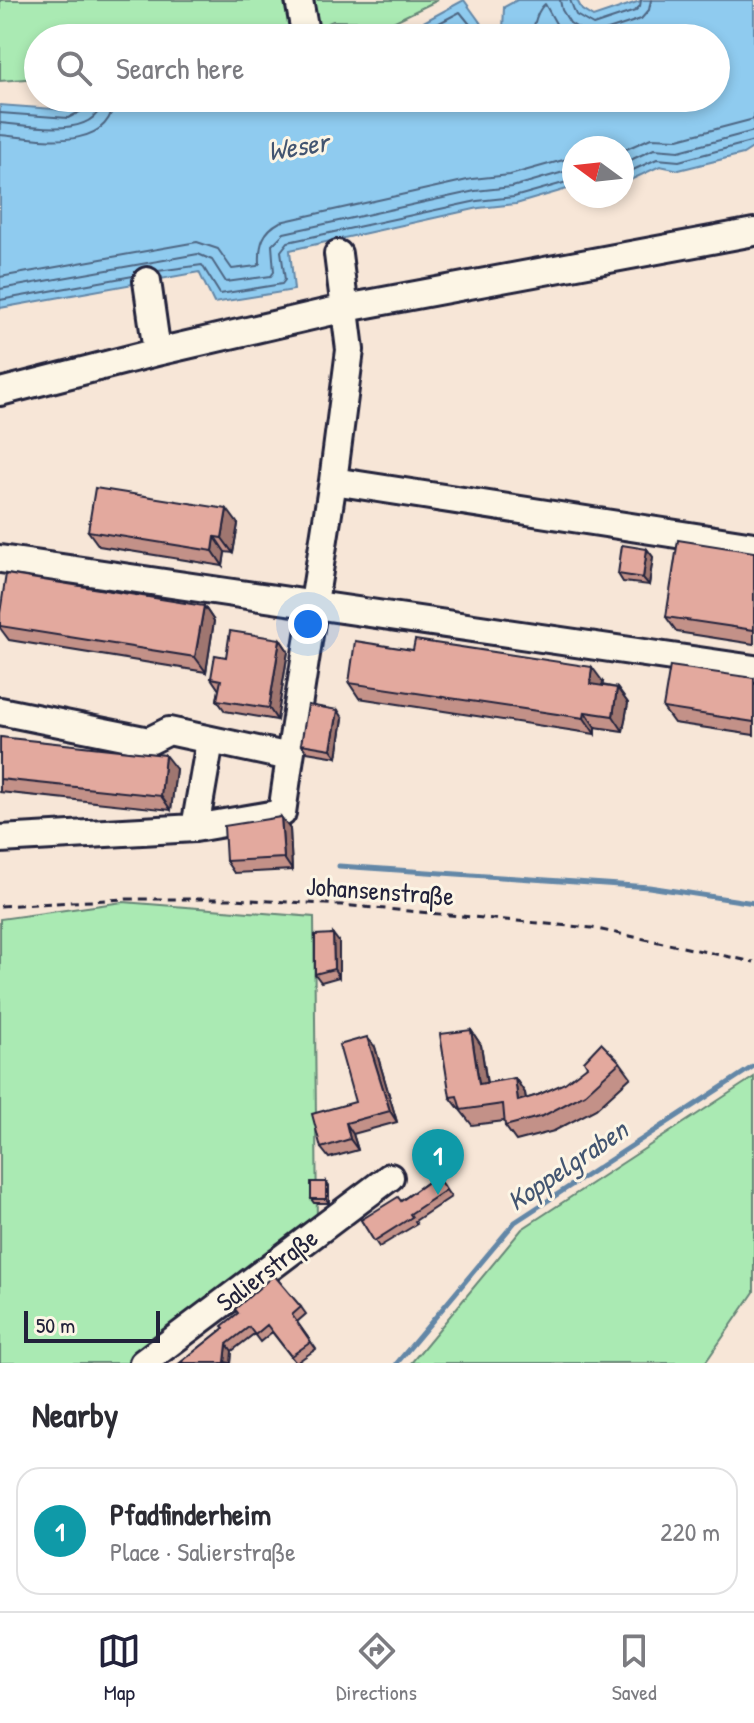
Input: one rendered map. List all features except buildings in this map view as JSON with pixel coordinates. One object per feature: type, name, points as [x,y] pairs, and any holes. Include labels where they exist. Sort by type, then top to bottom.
[{"type":"street","points":[[299,0],[303,24]]},
{"type":"street","points":[[0,392],[346,308],[754,232]]},
{"type":"street","points":[[0,839],[195,828],[282,813],[350,350],[338,254]]},
{"type":"street","points":[[147,281],[157,352]]},
{"type":"street","points":[[333,481],[754,546]]},
{"type":"street","points":[[0,559],[754,669]]},
{"type":"street","points":[[0,711],[149,741],[169,731],[290,757]]},
{"type":"street","points":[[195,828],[210,741]]},
{"type":"street","name":"Salierstraße","points":[[143,1363],[390,1177]]},
{"type":"path","name":"Johansenstraße","points":[[0,906],[142,899],[234,899],[342,905],[592,928],[754,962]]},
{"type":"green space","points":[[0,0],[438,0],[393,22],[24,24],[24,79],[0,81]]},
{"type":"green space","points":[[123,902],[314,917],[317,1225],[132,1363],[0,1363],[0,919]]},
{"type":"green space","points":[[754,1077],[754,1292],[705,1363],[411,1363],[522,1229]]},
{"type":"water","points":[[464,0],[481,24],[420,24]]},
{"type":"water","name":"Weser","points":[[517,0],[577,0],[582,10],[593,17],[643,0],[754,0],[754,147],[743,154],[679,170],[660,166],[634,178],[634,136],[562,136],[562,191],[516,204],[479,208],[290,250],[294,290],[214,303],[199,272],[0,308],[0,105],[24,107],[24,112],[730,112],[730,24],[503,24],[504,7]]},
{"type":"waterway","name":"Koppelgraben","points":[[339,866],[649,887],[754,903]]},
{"type":"waterway","name":"Koppelgraben","points":[[397,1363],[515,1222],[754,1066]]},
{"type":"place","name":"Pfadfinderheim","points":[[438,1195]]}]
